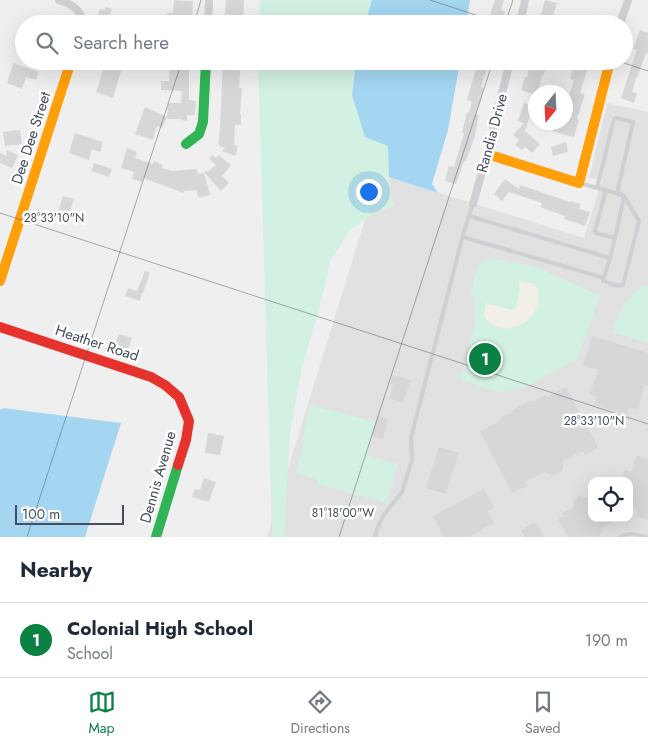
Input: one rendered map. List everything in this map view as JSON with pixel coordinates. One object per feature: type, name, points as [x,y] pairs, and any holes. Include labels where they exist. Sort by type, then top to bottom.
[{"type":"street","points":[[59,0],[68,3],[78,10],[80,15]]},
{"type":"street","points":[[208,15],[209,0]]},
{"type":"street","points":[[522,15],[526,0]]},
{"type":"street","points":[[623,15],[628,0]]},
{"type":"street","name":"Dee Dee Street","points":[[0,281],[68,70]]},
{"type":"street","points":[[186,144],[199,134],[203,122],[206,70]]},
{"type":"street","name":"Randia Drive","points":[[473,204],[508,70]]},
{"type":"street","points":[[487,154],[579,183],[608,70]]},
{"type":"street","name":"Heather Road","points":[[0,327],[151,377],[166,385],[179,397]]},
{"type":"street","name":"Dennis Avenue","points":[[156,537],[186,440],[189,421],[179,397]]},
{"type":"lane","points":[[463,236],[601,277],[604,281],[619,286],[623,285],[640,221],[624,196],[618,192],[633,122],[614,119],[597,188]]},
{"type":"lane","points":[[579,183],[624,196]]},
{"type":"lane","points":[[606,190],[595,231],[596,233],[615,238]]},
{"type":"lane","points":[[604,281],[624,196]]},
{"type":"lane","points":[[375,537],[383,516],[402,492],[412,460],[411,438],[473,204]]},
{"type":"lane","points":[[469,216],[610,258]]},
{"type":"lane","points":[[620,537],[626,534],[636,534],[646,537]]},
{"type":"shaded area","points":[[607,103],[648,112],[648,537],[267,537],[379,174],[584,238],[602,179],[589,178]]},
{"type":"green space","points":[[260,0],[372,0],[368,15],[259,15]]},
{"type":"green space","points":[[258,70],[355,70],[352,95],[388,146],[390,186],[394,206],[373,214],[349,231],[330,262],[319,310],[302,367],[290,433],[284,537],[272,537]]},
{"type":"green space","points":[[499,259],[537,267],[600,296],[577,359],[526,387],[500,392],[460,380],[476,320],[473,316],[475,302],[471,295],[475,276],[482,263],[487,260]]},
{"type":"green space","points":[[648,284],[648,343],[612,332],[617,317],[625,304],[635,293]]},
{"type":"green space","points":[[311,405],[375,422],[367,456],[398,464],[387,503],[317,484],[318,480],[295,473],[305,440],[302,439]]},
{"type":"sand","points":[[519,281],[535,284],[539,296],[537,307],[532,316],[523,323],[513,327],[502,328],[492,325],[484,316],[486,303],[512,310],[516,308],[520,289]]},
{"type":"water","points":[[372,0],[470,0],[468,15],[368,15]]},
{"type":"water","points":[[355,70],[458,70],[448,130],[432,184],[438,193],[389,177],[388,146],[365,137],[352,95]]},
{"type":"water","points":[[3,408],[121,423],[85,537],[0,537],[0,410]]},
{"type":"building","points":[[174,0],[193,1],[192,15],[167,15],[167,13],[173,13]]},
{"type":"building","points":[[226,0],[244,0],[243,15],[225,15]]},
{"type":"building","points":[[495,0],[504,0],[501,10],[505,12],[504,15],[490,15]]},
{"type":"building","points":[[545,0],[557,3],[553,15],[540,15]]},
{"type":"building","points":[[106,7],[112,9],[110,15],[98,15],[100,9],[105,10]]},
{"type":"building","points":[[640,30],[648,33],[648,54],[646,53],[632,92],[637,93],[634,103],[621,98],[630,70],[633,70],[633,62],[637,50],[633,49]]},
{"type":"building","points":[[13,63],[15,64],[15,70],[32,70],[38,72],[36,80],[26,77],[22,89],[7,83]]},
{"type":"building","points":[[103,70],[121,70],[113,98],[96,92]]},
{"type":"building","points":[[169,70],[189,70],[189,100],[196,101],[195,115],[187,115],[187,121],[167,119],[168,103],[181,103],[182,91],[161,90],[161,81],[169,81]]},
{"type":"building","points":[[223,70],[240,70],[239,88],[242,88],[241,125],[235,125],[234,145],[238,146],[235,156],[222,151],[225,148],[218,145]]},
{"type":"building","points":[[475,70],[486,70],[481,87],[484,88],[476,114],[479,115],[475,136],[456,184],[445,181],[449,166],[454,167],[464,133],[462,133],[467,112],[469,113],[472,102],[467,100]]},
{"type":"building","points":[[528,70],[545,70],[539,85],[528,85],[528,92],[521,90],[525,77],[527,77]]},
{"type":"building","points":[[573,70],[587,70],[580,93],[585,94],[577,119],[579,120],[574,137],[552,131],[573,130],[574,80],[570,79]]},
{"type":"building","points":[[524,103],[528,104],[528,122],[525,131],[540,144],[532,153],[525,147],[522,150],[515,145],[519,140],[513,135],[524,123],[518,121]]},
{"type":"building","points":[[145,107],[167,117],[162,128],[157,126],[153,140],[135,134]]},
{"type":"building","points":[[20,130],[22,144],[5,146],[3,132]]},
{"type":"building","points":[[75,133],[103,142],[100,152],[92,149],[89,160],[69,153]]},
{"type":"building","points":[[566,142],[568,152],[553,156],[551,147]]},
{"type":"building","points":[[127,148],[137,152],[135,158],[153,164],[154,161],[163,165],[162,168],[172,171],[197,169],[198,174],[204,173],[210,195],[199,198],[196,190],[184,191],[184,193],[143,178],[142,182],[132,179],[134,172],[121,168]]},
{"type":"building","points":[[6,150],[18,155],[12,168],[0,163],[0,153],[7,156]]},
{"type":"building","points":[[212,155],[216,158],[219,155],[231,165],[222,176],[229,183],[221,191],[204,172],[209,171],[216,165],[209,159]]},
{"type":"building","points":[[94,163],[112,169],[109,177],[91,171]]},
{"type":"building","points":[[505,179],[519,189],[520,185],[581,204],[579,209],[590,212],[585,226],[564,219],[565,216],[540,207],[542,203],[509,192],[502,201],[494,194]]},
{"type":"building","points":[[63,196],[74,199],[66,222],[56,219]]},
{"type":"building","points":[[145,271],[150,273],[140,301],[125,296],[128,288],[137,291]]},
{"type":"building","points":[[119,334],[132,338],[128,349],[115,345]]},
{"type":"building","points":[[592,336],[648,353],[648,386],[645,385],[637,410],[629,407],[627,415],[594,405],[597,396],[590,394],[598,370],[583,365]]},
{"type":"building","points":[[393,375],[411,380],[403,403],[389,398],[394,385],[390,384]]},
{"type":"building","points":[[566,387],[597,448],[585,455],[583,451],[563,461],[563,469],[558,474],[551,475],[544,472],[525,482],[527,486],[512,493],[480,431],[500,421],[499,419],[511,411],[532,400],[533,402],[546,395],[547,397]]},
{"type":"building","points":[[377,416],[388,419],[383,439],[372,436]]},
{"type":"building","points":[[208,433],[224,436],[220,455],[205,453]]},
{"type":"building","points":[[439,447],[459,453],[446,494],[426,488]]},
{"type":"building","points":[[636,455],[648,459],[648,520],[633,515],[638,513],[633,504],[633,477],[621,477],[625,470],[631,472]]},
{"type":"building","points":[[204,478],[216,482],[209,502],[192,497],[195,489],[200,490]]},
{"type":"building","points":[[484,489],[494,508],[487,511],[494,523],[468,537],[444,537],[433,516]]},
{"type":"building","points":[[578,496],[588,499],[588,522],[612,522],[602,528],[601,534],[598,537],[587,535],[584,537],[568,537],[558,519],[564,516],[562,513],[573,507],[573,500]]},
{"type":"building","points":[[533,523],[537,524],[544,537],[525,537],[521,530]]},
{"type":"traffic: fast","points":[[186,144],[199,134],[203,122],[206,70]]},
{"type":"traffic: fast","points":[[156,537],[178,465]]},
{"type":"traffic: slow","points":[[0,281],[68,70]]},
{"type":"traffic: slow","points":[[487,154],[579,183],[608,70]]},
{"type":"traffic: jam","points":[[0,327],[151,377],[165,385],[179,397],[189,421],[186,440],[178,465]]},
{"type":"place","name":"Colonial High School","points":[[485,359]]}]
